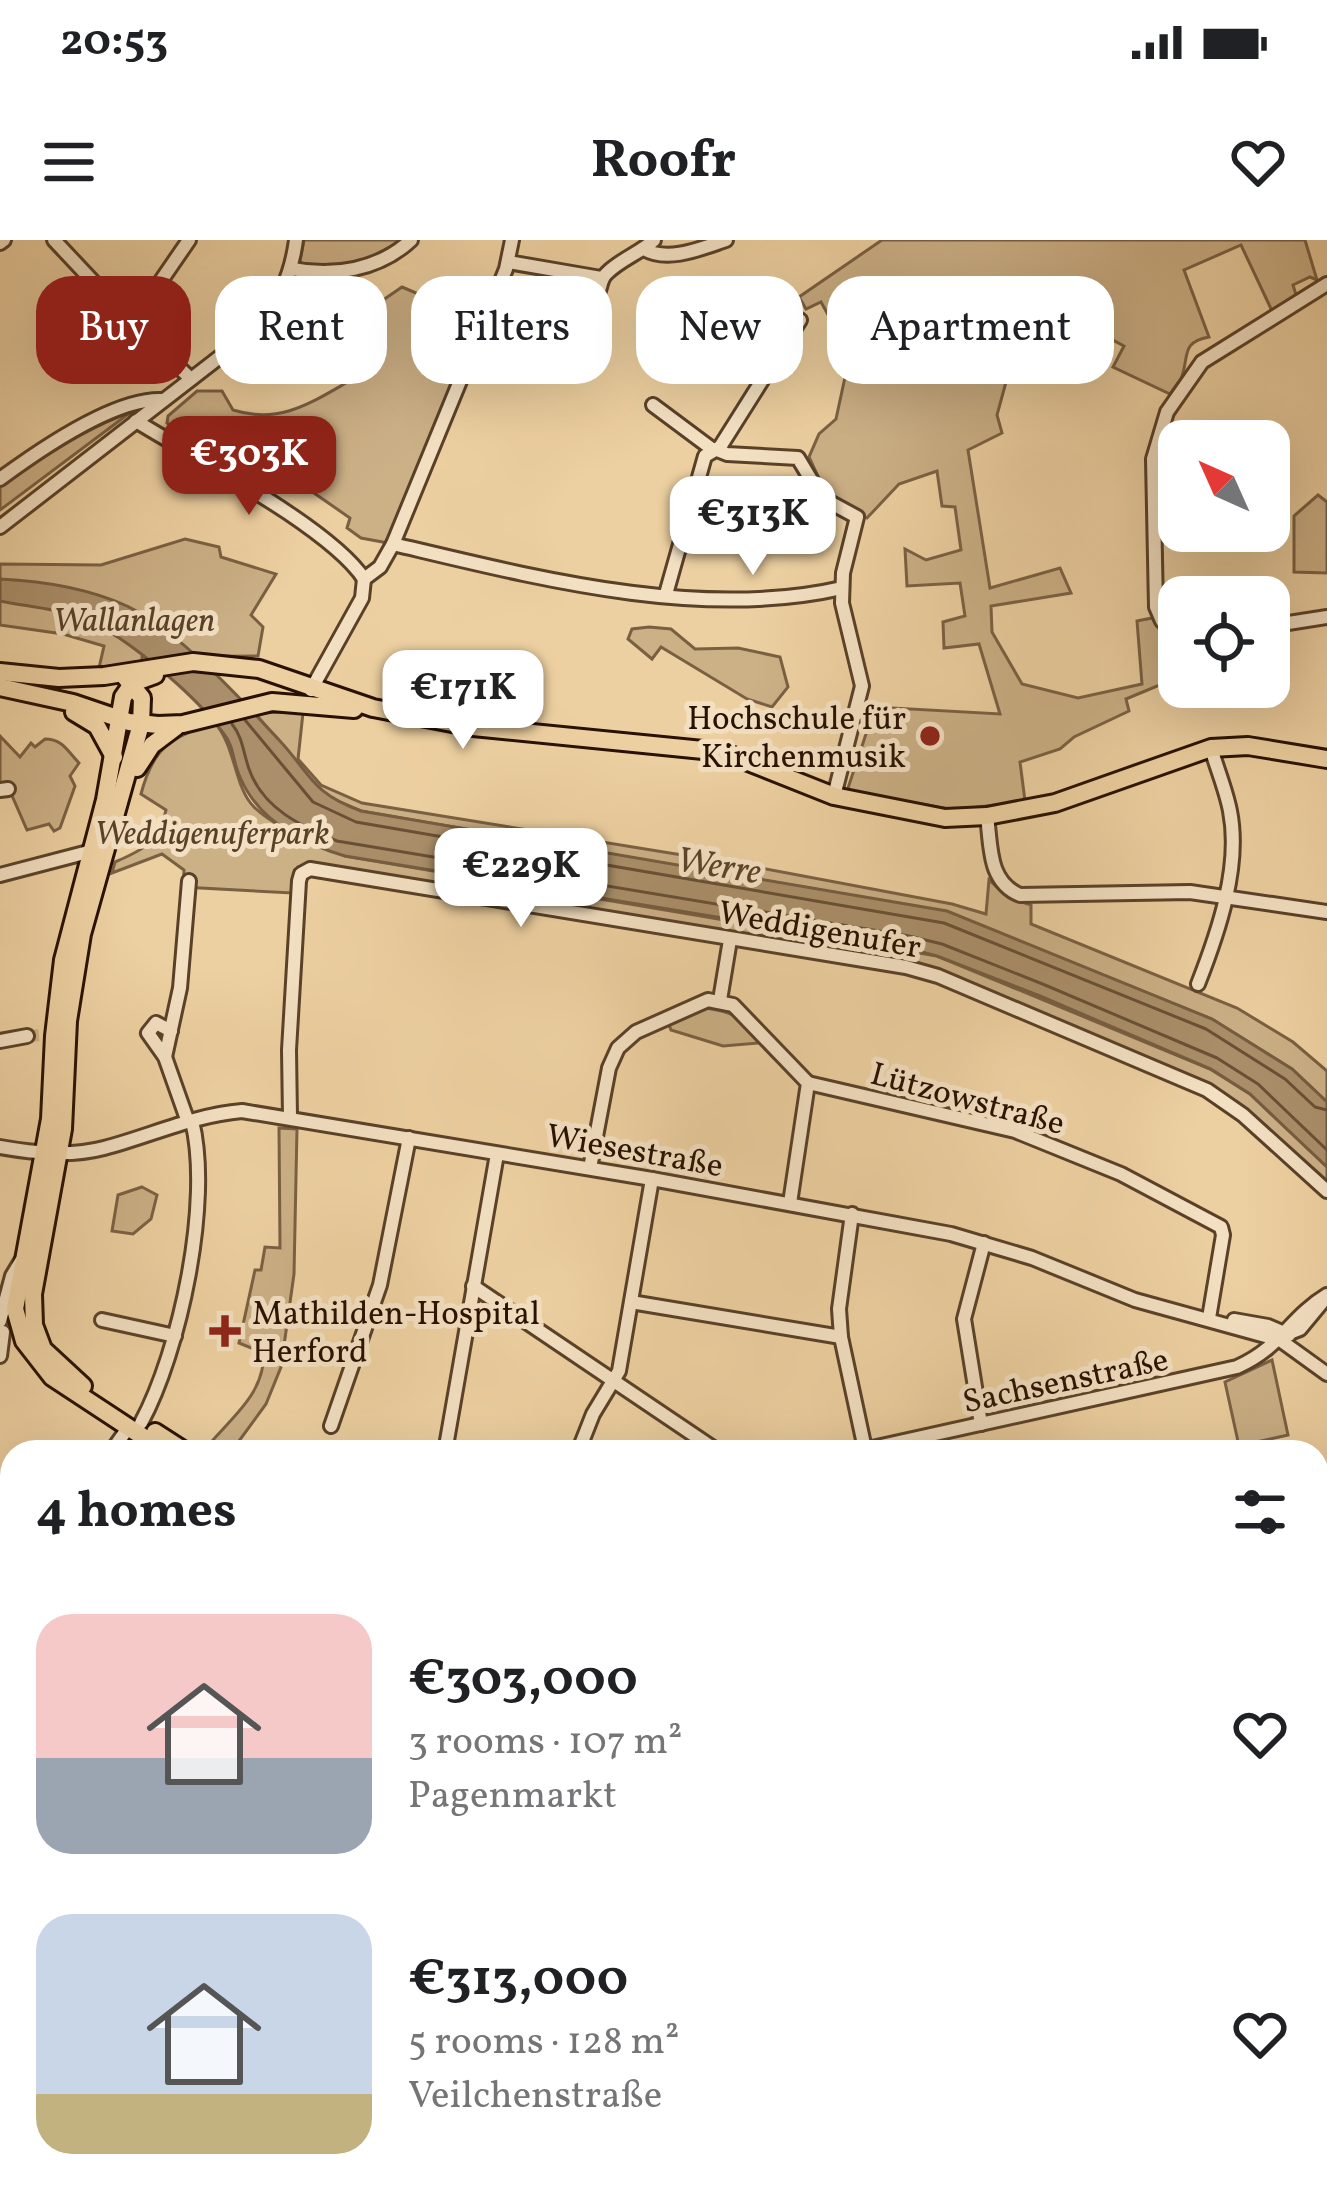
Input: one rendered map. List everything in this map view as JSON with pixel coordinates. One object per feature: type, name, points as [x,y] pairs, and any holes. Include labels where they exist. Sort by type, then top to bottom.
[{"type":"main road","points":[[0,672],[59,678],[136,676],[171,662],[259,669],[292,679],[309,694]]},
{"type":"main road","points":[[12,1330],[33,1294],[68,1021],[114,758],[113,717],[136,676]]},
{"type":"main road","points":[[119,805],[141,724],[142,698],[136,676]]},
{"type":"main road","points":[[0,687],[141,724],[182,724]]},
{"type":"main road","points":[[36,694],[90,719],[106,738],[114,758]]},
{"type":"main road","points":[[12,1330],[22,1260],[51,1153],[40,1036],[67,943],[119,805],[152,745],[182,724],[309,694],[521,735],[701,747],[745,759],[834,796],[922,815],[988,816],[1068,799],[1211,748],[1248,746],[1327,759]]},
{"type":"main road","points":[[12,1330],[43,1349],[62,1370],[152,1440]]},
{"type":"main road","points":[[135,1425],[163,1440]]},
{"type":"street","points":[[54,240],[88,276]]},
{"type":"street","points":[[164,276],[189,240]]},
{"type":"street","points":[[191,379],[262,322],[292,269],[296,240]]},
{"type":"street","points":[[292,269],[357,269],[410,240]]},
{"type":"street","points":[[503,276],[512,240]]},
{"type":"street","points":[[604,276],[649,244],[654,255],[726,240]]},
{"type":"street","points":[[508,262],[589,276]]},
{"type":"street","points":[[1158,609],[1153,459],[1167,412],[1202,362],[1327,284]]},
{"type":"street","points":[[0,527],[185,384]]},
{"type":"street","points":[[309,694],[362,598],[364,579],[380,567],[393,544],[459,384]]},
{"type":"street","points":[[666,594],[705,456],[757,384]]},
{"type":"street","points":[[0,479],[68,433],[135,400],[164,400]]},
{"type":"street","points":[[653,405],[727,454],[798,458],[822,498],[856,517],[842,588],[862,686],[834,796]]},
{"type":"street","points":[[136,421],[289,516],[347,560],[364,579]]},
{"type":"street","points":[[393,544],[548,580],[666,594],[757,602],[842,588]]},
{"type":"street","points":[[1290,623],[1327,617]]},
{"type":"street","points":[[1198,984],[1225,896],[1232,826],[1211,748]]},
{"type":"street","points":[[988,816],[995,870],[1006,888],[1020,896],[1165,891],[1327,912]]},
{"type":"street","points":[[0,875],[99,850]]},
{"type":"street","name":"Weddigenufer","points":[[290,1117],[299,881],[304,870],[321,871],[938,976],[1177,1076],[1232,1106],[1327,1191]]},
{"type":"street","points":[[165,1057],[180,988],[189,881]]},
{"type":"street","points":[[720,1000],[730,940]]},
{"type":"street","points":[[590,1168],[609,1068],[618,1048],[650,1024],[708,1000],[720,1000],[746,1016],[808,1083],[790,1203]]},
{"type":"street","points":[[122,1440],[159,1385],[175,1336],[193,1244],[196,1191],[190,1122],[165,1057],[149,1037],[156,1022],[171,1031]]},
{"type":"street","points":[[0,1041],[40,1036]]},
{"type":"street","name":"Lützowstraße","points":[[808,1083],[1015,1131],[1120,1174],[1220,1227],[1223,1235],[1209,1318]]},
{"type":"street","name":"Wiesestraße","points":[[0,1147],[51,1153],[103,1149],[242,1111],[290,1117],[852,1214],[984,1243],[1135,1300],[1209,1318],[1252,1322],[1284,1337]]},
{"type":"street","points":[[332,1426],[383,1272],[409,1138]]},
{"type":"street","points":[[447,1440],[497,1154]]},
{"type":"street","points":[[583,1440],[593,1414],[616,1381],[652,1179]]},
{"type":"street","points":[[852,1214],[840,1286],[841,1337],[858,1440]]},
{"type":"street","points":[[981,1424],[964,1319],[984,1243]]},
{"type":"street","points":[[473,1286],[702,1440]]},
{"type":"street","points":[[1327,1295],[1299,1315],[1284,1337],[1306,1347],[1327,1373]]},
{"type":"street","points":[[631,1302],[841,1337]]},
{"type":"street","points":[[102,1320],[175,1336]]},
{"type":"street","points":[[0,1356],[12,1330]]},
{"type":"street","name":"Sachsenstraße","points":[[930,1440],[981,1424],[1220,1373],[1250,1362],[1284,1337]]},
{"type":"green space","points":[[304,240],[404,240],[357,264],[305,268],[300,261]]},
{"type":"green space","points":[[882,240],[1305,240],[1317,280],[1310,277],[1293,285],[1297,298],[1273,313],[1241,245],[1184,270],[1209,337],[1190,346],[1182,377],[1170,394],[1114,367],[1124,346],[1114,340],[1114,276],[830,276]]},
{"type":"green space","points":[[827,278],[827,313],[821,302],[806,309],[803,294]]},
{"type":"green space","points":[[402,287],[411,291],[411,384],[455,384],[388,543],[361,538],[347,528],[350,518],[252,450],[238,469],[167,423],[168,416],[197,391],[222,391],[233,410],[266,415],[296,409],[344,384],[387,384],[387,297]]},
{"type":"green space","points":[[844,384],[1005,384],[997,415],[1002,433],[968,450],[990,588],[1060,568],[1071,593],[991,606],[992,632],[1022,684],[1078,698],[1142,684],[1137,621],[1152,618],[1158,627],[1158,686],[1126,699],[1129,711],[1074,737],[1060,749],[1020,762],[1025,801],[955,810],[847,791],[875,707],[1000,714],[979,644],[944,648],[943,622],[965,616],[960,583],[907,586],[905,549],[926,560],[961,550],[955,507],[942,506],[937,471],[899,484],[867,518],[828,498],[809,457],[819,434],[836,419]]},
{"type":"green space","points":[[139,406],[0,510],[0,483],[55,444]]},
{"type":"green space","points":[[1318,495],[1327,502],[1327,573],[1294,572],[1294,516]]},
{"type":"green space","name":"Wallanlagen","points":[[185,539],[219,547],[221,557],[276,574],[251,615],[263,627],[258,656],[142,657],[142,661],[99,668],[104,646],[63,634],[0,625],[0,564],[101,565]]},
{"type":"green space","points":[[632,629],[671,629],[695,649],[738,648],[780,657],[788,687],[772,707],[747,699],[661,647],[652,659],[628,639]]},
{"type":"green space","points":[[255,713],[303,713],[298,759],[321,785],[362,803],[750,866],[986,914],[989,880],[1009,898],[1031,905],[1031,924],[1237,1008],[1293,1042],[1327,1071],[1327,1102],[1292,1069],[1212,1019],[947,912],[361,811],[321,794]]},
{"type":"green space","name":"Weddigenuferpark","points":[[215,723],[254,807],[285,828],[345,856],[937,956],[1210,1069],[1250,1094],[1327,1167],[1327,1188],[1239,1107],[938,973],[305,865],[298,867],[292,893],[183,887],[184,870],[162,854],[112,873],[115,862],[149,844],[163,821],[166,810],[141,794],[151,765],[175,739]]},
{"type":"green space","points":[[0,736],[20,757],[31,743],[35,747],[45,739],[65,747],[79,763],[70,776],[75,786],[60,828],[54,831],[49,824],[27,830],[6,782],[0,783]]},
{"type":"green space","points":[[705,1008],[738,1017],[759,1043],[723,1046],[671,1030],[668,1022]]},
{"type":"green space","points":[[279,1128],[297,1129],[294,1274],[281,1367],[266,1404],[240,1440],[214,1440],[258,1383],[264,1353],[239,1343],[255,1270],[261,1270],[265,1247],[280,1248]]},
{"type":"green space","points":[[142,1187],[157,1195],[151,1219],[133,1234],[112,1231],[118,1195]]},
{"type":"green space","points":[[1272,1360],[1288,1435],[1238,1440],[1225,1382]]},
{"type":"water","points":[[0,579],[81,590],[147,617],[228,686],[322,790],[361,811],[947,911],[1212,1019],[1292,1069],[1327,1102],[1327,1167],[1250,1094],[1211,1069],[937,956],[345,856],[312,844],[282,828],[258,806],[240,777],[224,734],[155,665],[91,622],[0,601]]},
{"type":"waterway","points":[[856,733],[861,717]]},
{"type":"tunnel","points":[[27,1036],[41,1035]]},
{"type":"place","name":"Hochschule für Kirchenmusik","points":[[930,736]]},
{"type":"place","name":"Mathilden-Hospital Herford","points":[[225,1331]]},
{"type":"water label","name":"Werre","points":[[719,864]]}]
